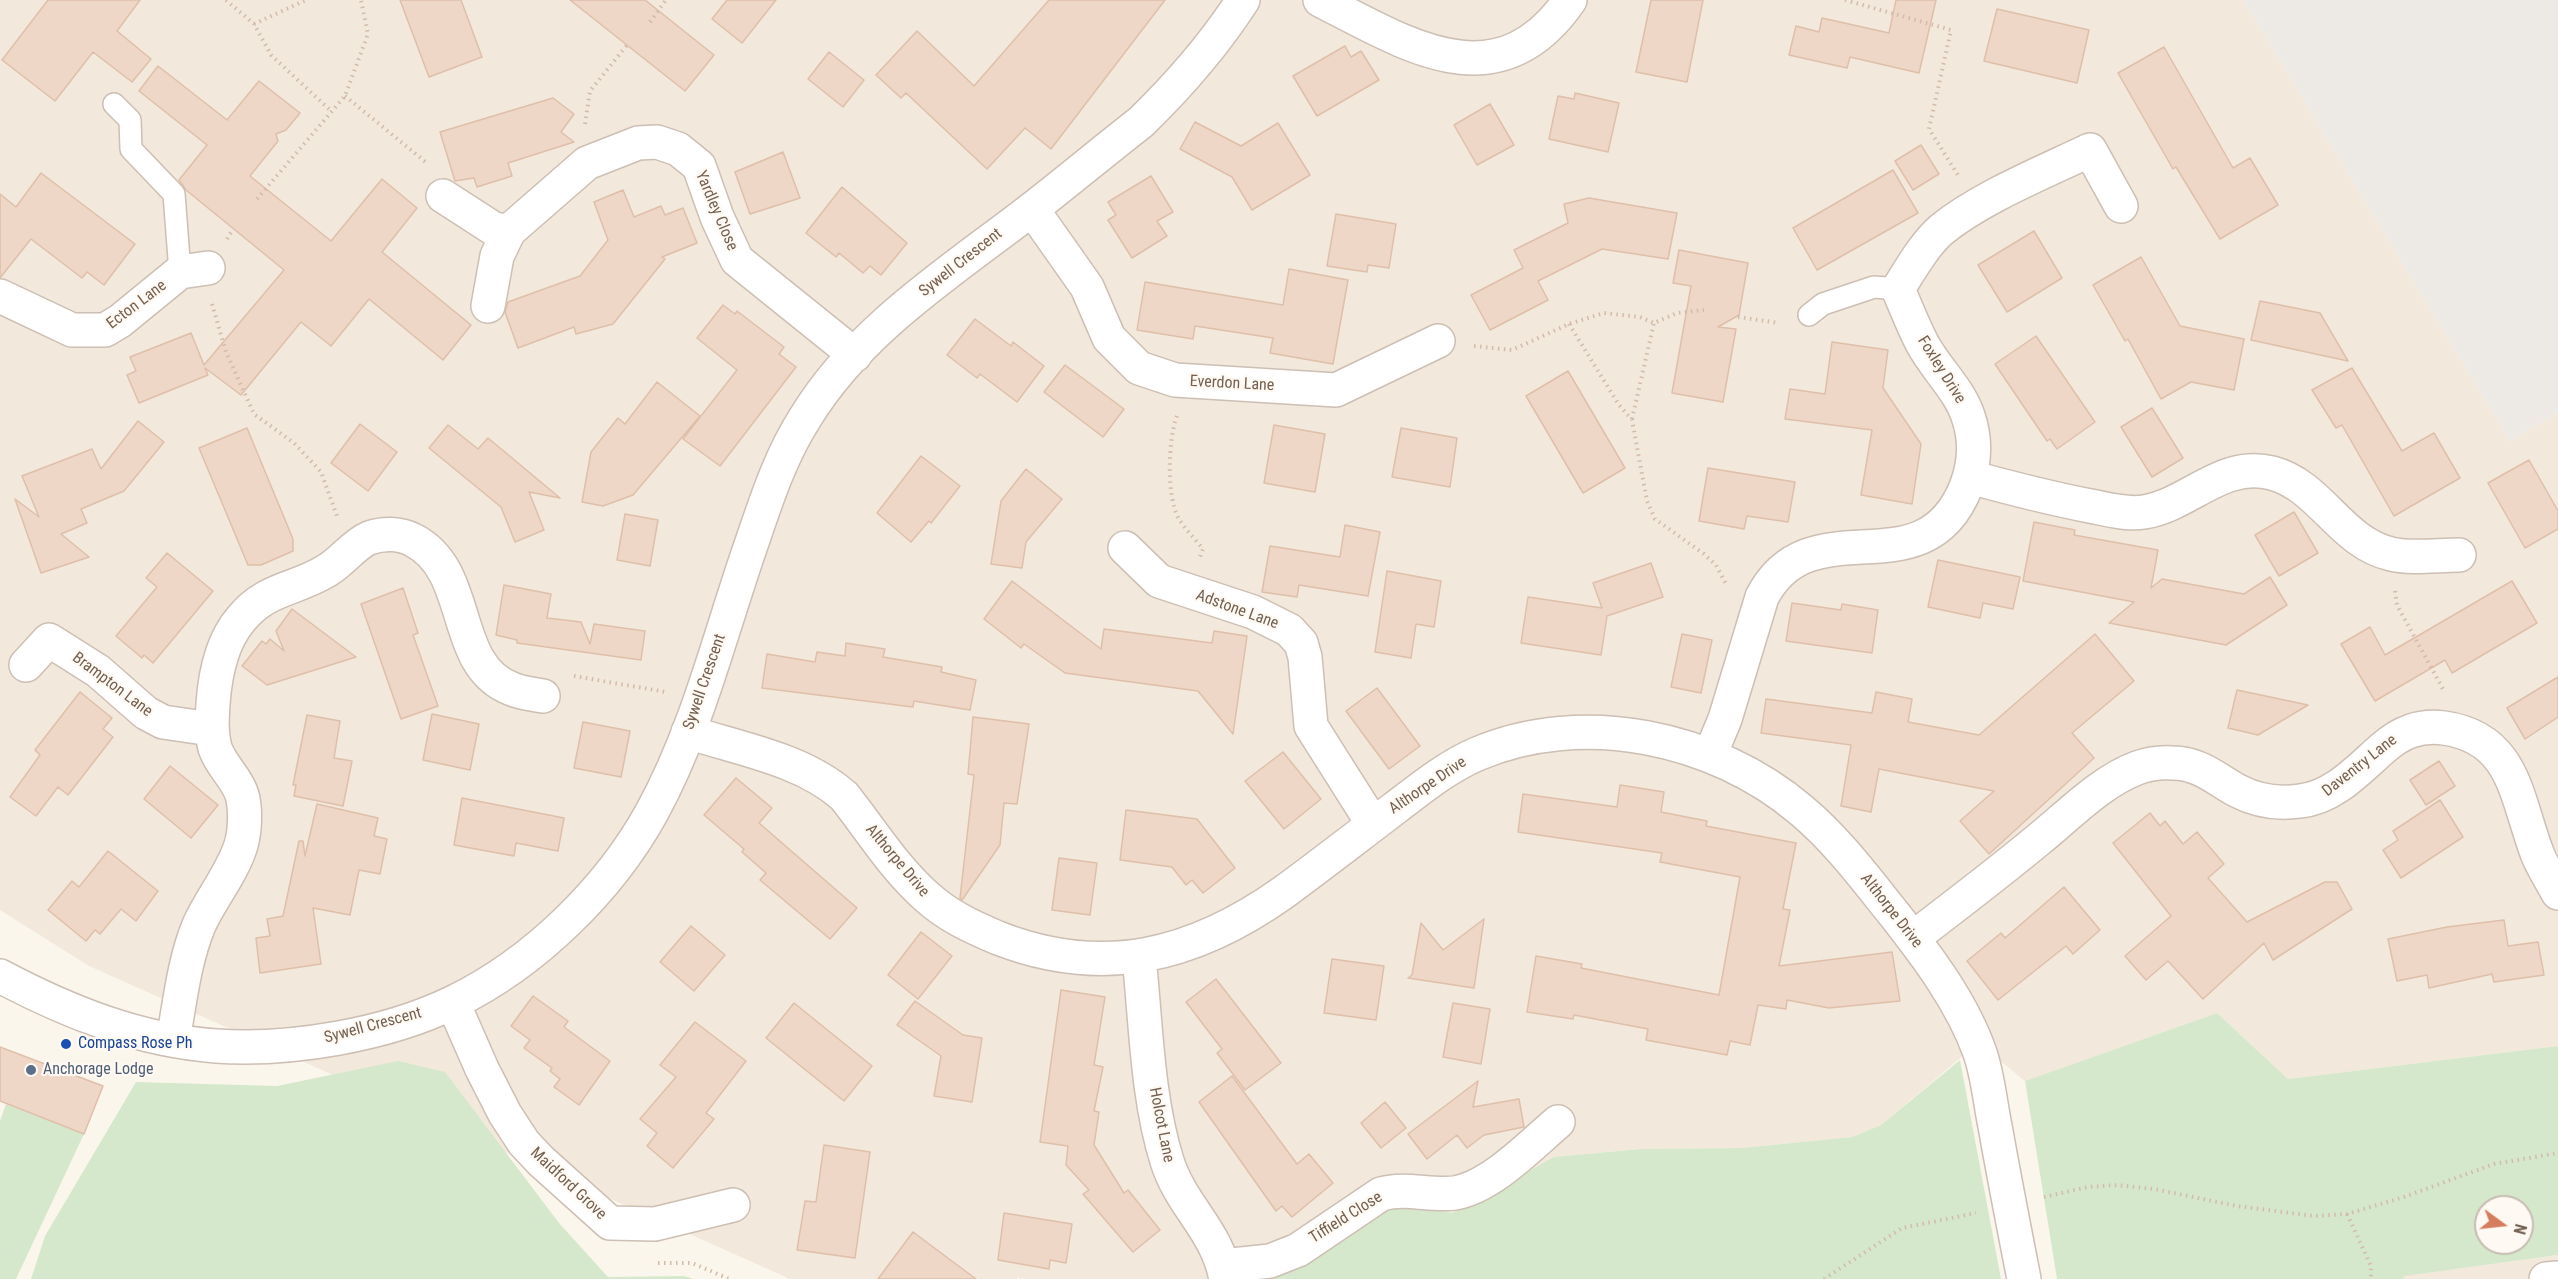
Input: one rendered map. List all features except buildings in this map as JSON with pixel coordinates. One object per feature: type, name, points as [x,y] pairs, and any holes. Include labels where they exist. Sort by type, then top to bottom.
[{"type":"street","name":"Sywell Crescent","points":[[0,976],[79,1014],[113,1026],[173,1040],[248,1047],[294,1045],[339,1038],[382,1026],[453,1002],[501,974],[573,914],[604,881],[634,842],[653,811],[699,699],[769,492],[786,452],[807,414],[855,355],[912,302],[1141,122],[1174,90],[1227,24],[1243,0]]},
{"type":"street","points":[[1320,0],[1414,46],[1446,55],[1470,58],[1502,55],[1533,41],[1550,26],[1570,0]]},
{"type":"street","name":"Yardley Close","points":[[508,231],[587,163],[638,143],[657,142],[678,149],[699,166],[717,217],[737,260],[855,355]]},
{"type":"street","points":[[1898,289],[1940,231],[1978,206],[2091,150],[2121,206]]},
{"type":"street","points":[[443,196],[494,229],[508,231],[496,255],[488,306]]},
{"type":"street","name":"Everdon Lane","points":[[1032,209],[1072,261],[1087,287],[1109,338],[1139,368],[1175,380],[1193,383],[1336,390],[1438,341]]},
{"type":"street","name":"Ecton Lane","points":[[0,296],[72,330],[88,332],[105,330],[194,270]]},
{"type":"street","name":"Foxley Drive","points":[[1710,755],[1728,710],[1752,627],[1770,581],[1793,562],[1825,549],[1890,546],[1924,538],[1938,529],[1958,504],[1970,477],[1974,455],[1973,434],[1967,413],[1922,343],[1898,289]]},
{"type":"street","points":[[1970,477],[2032,494],[2099,508],[2144,513],[2241,471],[2271,472],[2303,487],[2347,531],[2391,554],[2459,555]]},
{"type":"street","points":[[173,1040],[187,965],[199,926],[232,866],[243,833],[242,796],[224,767],[211,729],[215,680],[230,638],[239,621],[263,597],[328,570],[362,542],[384,534],[398,535],[421,544],[434,554],[446,569],[469,643],[494,678],[510,689],[543,696]]},
{"type":"street","name":"Adstone Lane","points":[[1125,548],[1159,581],[1277,622],[1301,643],[1309,674],[1311,726],[1373,824]]},
{"type":"street","name":"Brampton Lane","points":[[26,665],[49,640],[98,671],[146,712],[163,722],[211,729]]},
{"type":"street","name":"Daventry Lane","points":[[1913,938],[2090,798],[2137,768],[2155,764],[2186,764],[2202,769],[2252,798],[2284,802],[2302,801],[2319,798],[2404,732],[2420,727],[2444,728],[2471,734],[2485,741],[2504,763],[2519,793],[2537,853],[2558,893]]},
{"type":"street","name":"Althorpe Drive","points":[[687,732],[794,765],[831,784],[851,805],[912,883],[953,917],[1010,942],[1043,952],[1104,960],[1139,957],[1172,950],[1231,926],[1284,892],[1457,764],[1512,742],[1546,734],[1581,732],[1617,734],[1688,748],[1710,755],[1778,791],[1803,811],[1839,846],[1913,938],[1947,986],[1981,1055],[2024,1279]]},
{"type":"street","name":"Holcot Lane","points":[[1139,957],[1155,1101],[1167,1161],[1174,1179],[1217,1246],[1224,1273]]},
{"type":"street","name":"Maidford Grove","points":[[453,1002],[482,1069],[505,1114],[524,1143],[610,1223],[655,1224],[733,1205]]},
{"type":"street","name":"Tiffield Close","points":[[1224,1273],[1270,1261],[1298,1250],[1381,1194],[1393,1190],[1456,1192],[1477,1185],[1499,1171],[1558,1122]]},
{"type":"street","points":[[2546,1279],[2558,1278]]},
{"type":"lane","points":[[114,104],[130,120],[131,149],[174,194],[194,270]]},
{"type":"lane","points":[[1809,315],[1823,304],[1874,287],[1898,289]]},
{"type":"path","points":[[226,0],[254,24],[271,55],[331,111]]},
{"type":"path","points":[[254,24],[306,0]]},
{"type":"path","points":[[257,199],[345,96],[368,34],[361,0]]},
{"type":"path","points":[[650,22],[666,0]]},
{"type":"path","points":[[1845,0],[1951,30],[1929,129],[1978,206]]},
{"type":"path","points":[[587,163],[583,140],[590,91],[627,45]]},
{"type":"path","points":[[345,96],[443,177],[443,196]]},
{"type":"path","points":[[194,270],[226,352],[254,414],[294,443],[321,472],[339,522],[362,542]]},
{"type":"path","points":[[1438,341],[1512,350],[1569,324],[1604,313],[1640,317],[1654,323],[1677,313],[1704,310]]},
{"type":"path","points":[[1738,317],[1797,326],[1809,315]]},
{"type":"path","points":[[1654,323],[1632,420],[1647,501],[1655,519],[1716,565],[1726,582],[1731,598],[1730,618],[1752,627]]},
{"type":"path","points":[[1569,324],[1619,405],[1632,420]]},
{"type":"path","points":[[1191,594],[1203,549],[1177,517],[1169,473],[1172,430],[1193,383]]},
{"type":"path","points":[[2391,554],[2397,605],[2447,696],[2444,728]]},
{"type":"path","points":[[543,696],[576,675],[699,699]]},
{"type":"path","points":[[1824,1279],[1902,1228],[2088,1187],[2117,1185],[2154,1189],[2237,1206],[2314,1216],[2347,1214],[2404,1197],[2494,1164],[2558,1153]]},
{"type":"path","points":[[2347,1214],[2371,1266],[2371,1279]]},
{"type":"shaded area","points":[[0,0],[2243,0],[2510,441],[2558,413],[2558,1046],[2288,1079],[2217,1013],[2025,1081],[1978,1043],[1881,1125],[1852,1137],[1742,1148],[1640,1149],[1554,1157],[1452,1213],[1392,1202],[1265,1279],[1019,1279],[1019,1276],[1017,1279],[790,1279],[89,966],[0,910]]},
{"type":"shaded area","points":[[2243,0],[2558,0],[2558,413],[2510,441]]},
{"type":"shaded area","points":[[2558,1255],[2558,1279],[2402,1279],[2404,1276]]},
{"type":"green space","points":[[2217,1013],[2288,1079],[2558,1046],[2558,1255],[2405,1276],[2402,1279],[2057,1279],[2025,1081]]},
{"type":"green space","points":[[1960,1060],[2001,1279],[1265,1279],[1392,1202],[1452,1213],[1554,1157],[1640,1149],[1742,1148],[1852,1137],[1881,1125]]},
{"type":"green space","points":[[398,1061],[445,1072],[559,1223],[608,1277],[684,1276],[694,1279],[31,1279],[45,1236],[136,1082],[277,1086]]},
{"type":"green space","points":[[6,1104],[84,1134],[16,1279],[0,1279],[0,1121]]},
{"type":"place","name":"Compass Rose Ph","points":[[66,1044]]},
{"type":"place","name":"Anchorage Lodge","points":[[31,1070]]}]
